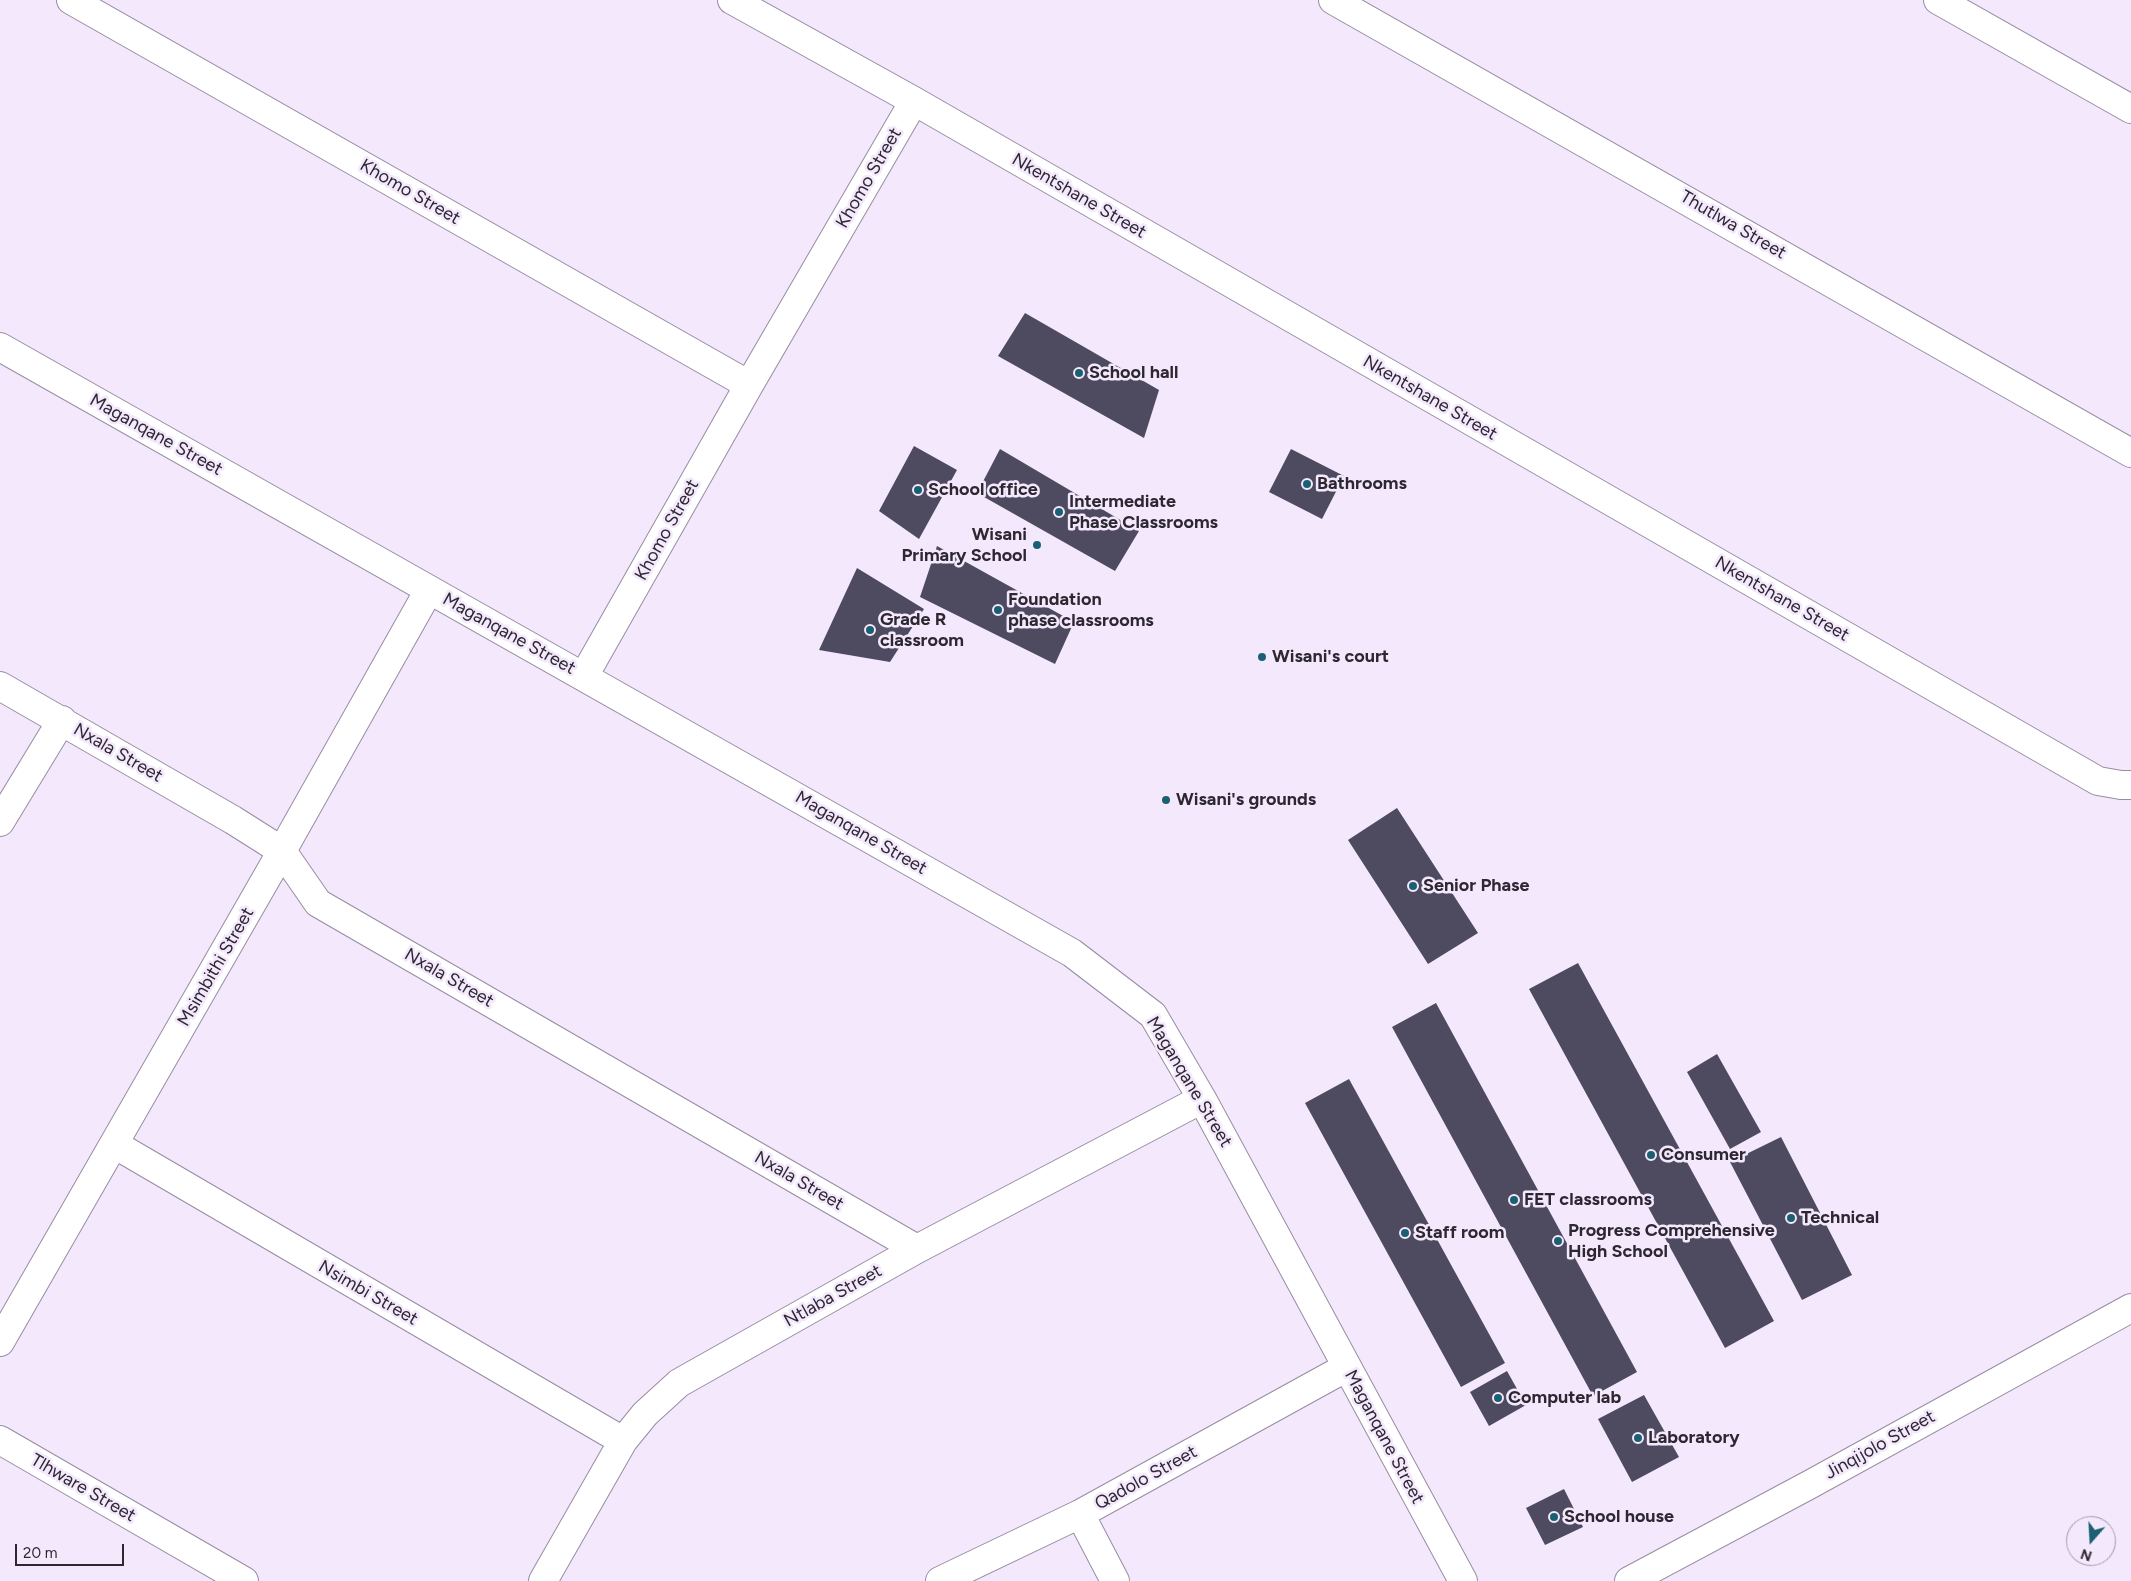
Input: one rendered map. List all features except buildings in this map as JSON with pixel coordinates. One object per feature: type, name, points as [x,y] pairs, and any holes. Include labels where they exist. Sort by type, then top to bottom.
[{"type":"street","name":"Khomo Street","points":[[71,0],[749,384]]},
{"type":"street","name":"Nkentshane Street","points":[[732,0],[914,101],[2098,781],[2131,785]]},
{"type":"street","name":"Thutlwa Street","points":[[1333,0],[2131,452]]},
{"type":"street","points":[[1938,0],[2131,109]]},
{"type":"street","name":"Khomo Street","points":[[584,676],[749,384],[914,101]]},
{"type":"street","name":"Maganqane Street","points":[[0,347],[1072,952],[1153,1016],[1202,1099],[1462,1581]]},
{"type":"street","name":"Msimbithi Street","points":[[0,1342],[282,851],[429,590]]},
{"type":"street","name":"Nxala Street","points":[[0,686],[233,820],[282,851],[318,902],[917,1249]]},
{"type":"street","points":[[0,822],[62,720]]},
{"type":"street","name":"Ntlaba Street","points":[[543,1581],[623,1442],[645,1414],[679,1383],[917,1249],[1202,1099]]},
{"type":"street","name":"Nsimbi Street","points":[[114,1144],[623,1442]]},
{"type":"street","name":"Jinqijolo Street","points":[[1629,1581],[1809,1485],[2131,1308]]},
{"type":"street","name":"Qadolo Street","points":[[940,1581],[1080,1514],[1348,1367]]},
{"type":"street","name":"Tlhware Street","points":[[0,1440],[244,1581]]},
{"type":"street","points":[[1080,1514],[1115,1581]]},
{"type":"place","name":"School hall","points":[[1079,373]]},
{"type":"place","name":"Bathrooms","points":[[1307,484]]},
{"type":"place","name":"School office","points":[[918,490]]},
{"type":"place","name":"Intermediate Phase Classrooms","points":[[1059,512]]},
{"type":"place","name":"Wisani Primary School","points":[[1037,545]]},
{"type":"place","name":"Foundation phase classrooms","points":[[998,610]]},
{"type":"place","name":"Grade R classroom","points":[[870,630]]},
{"type":"place","name":"Wisani's court","points":[[1262,657]]},
{"type":"place","name":"Wisani's grounds","points":[[1166,800]]},
{"type":"place","name":"Senior Phase","points":[[1413,886]]},
{"type":"place","name":"Consumer","points":[[1651,1155]]},
{"type":"place","name":"FET classrooms","points":[[1514,1200]]},
{"type":"place","name":"Technical","points":[[1791,1218]]},
{"type":"place","name":"Staff room","points":[[1405,1233]]},
{"type":"place","name":"Progress Comprehensive High School","points":[[1558,1241]]},
{"type":"place","name":"Computer lab","points":[[1498,1398]]},
{"type":"place","name":"Laboratory","points":[[1638,1438]]},
{"type":"place","name":"School house","points":[[1554,1517]]}]
